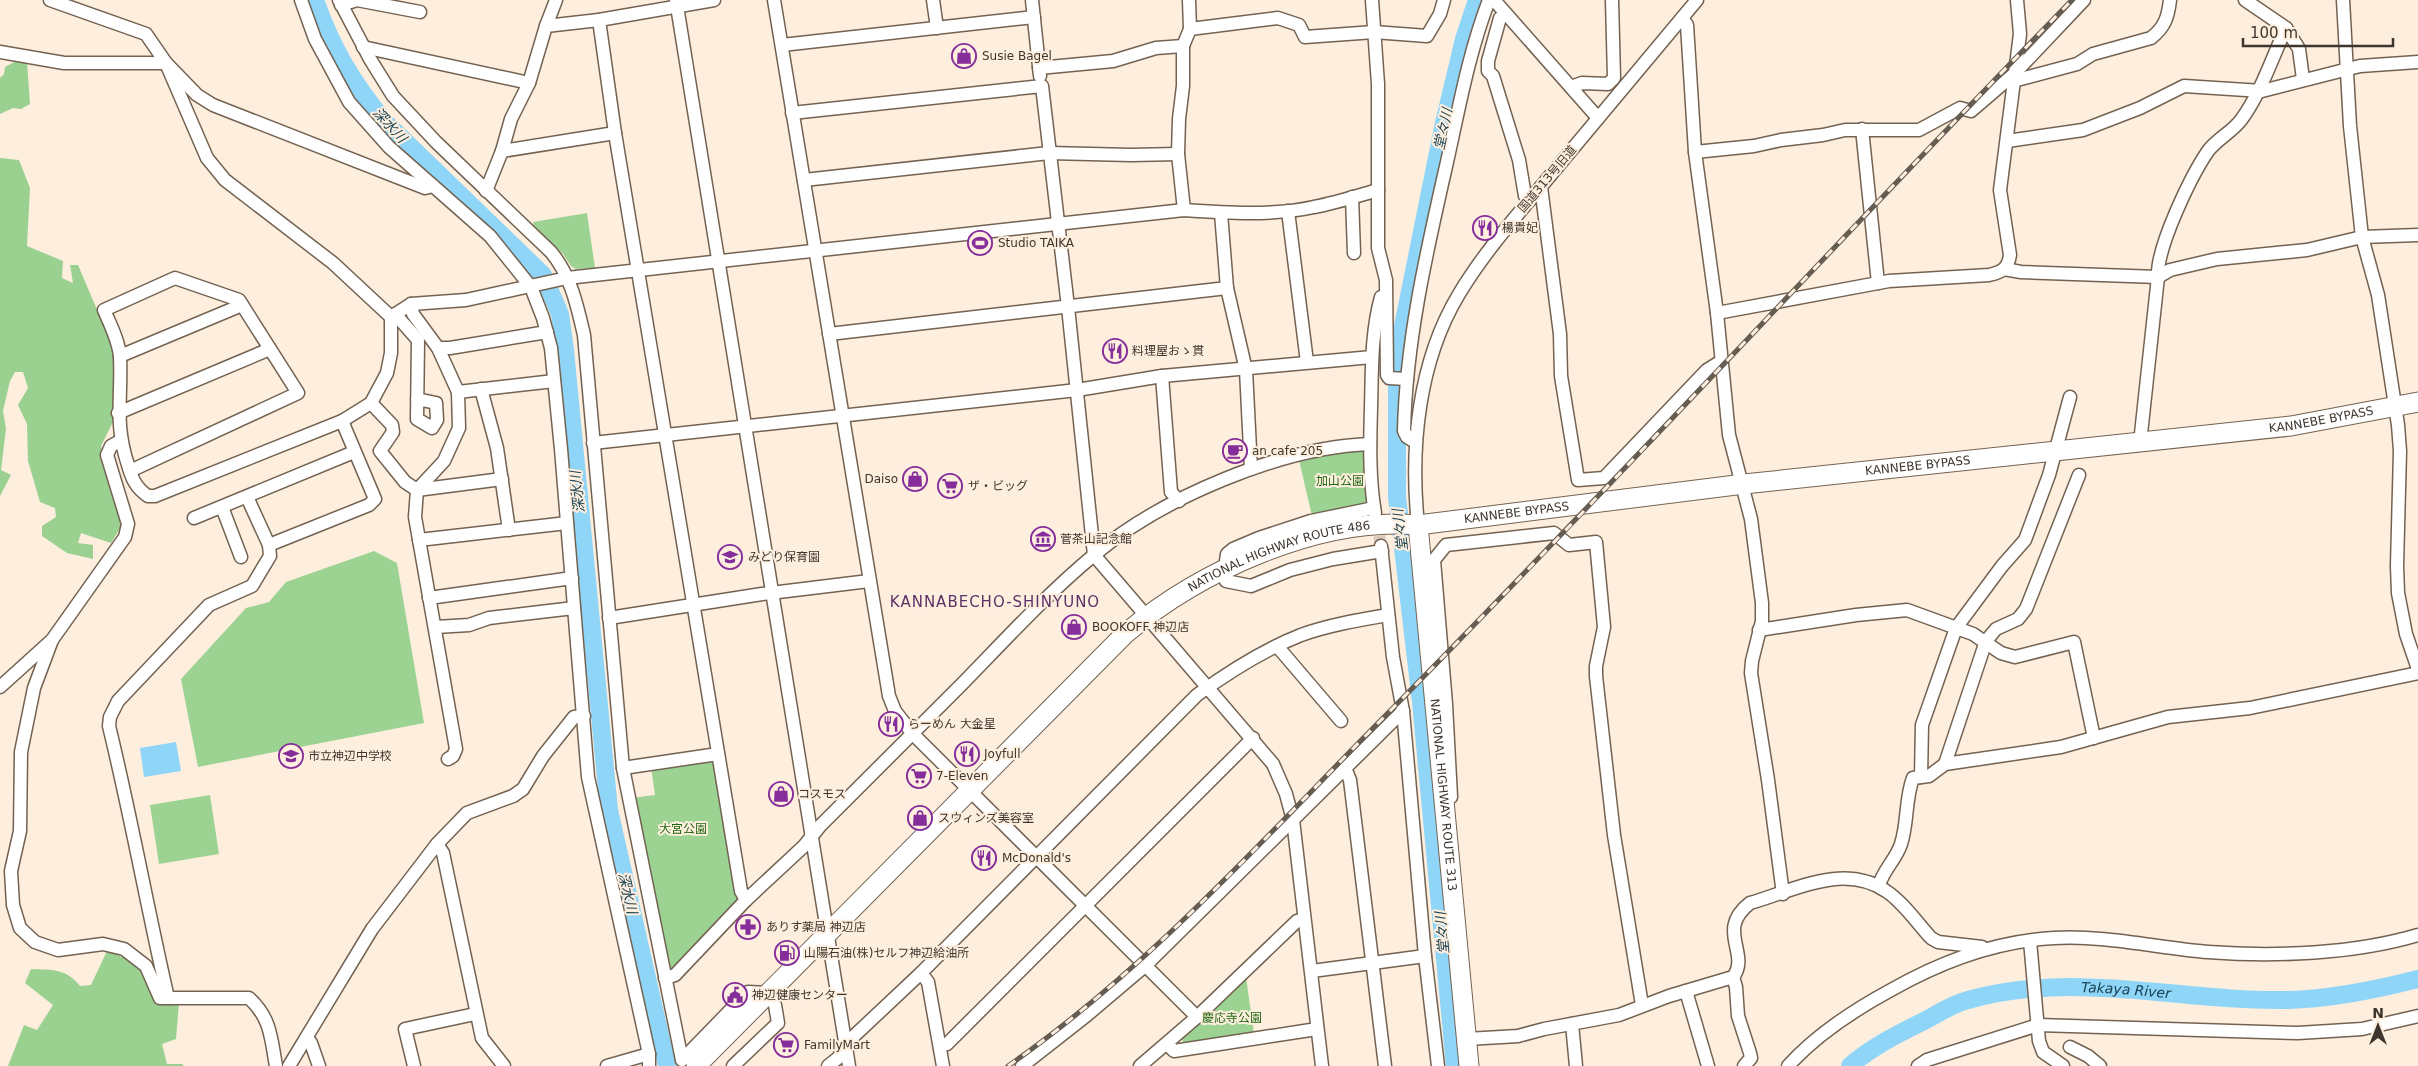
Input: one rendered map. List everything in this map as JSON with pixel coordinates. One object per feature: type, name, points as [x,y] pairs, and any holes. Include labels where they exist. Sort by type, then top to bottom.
[{"type":"highway","name":"KANNEBE BYPASS","points":[[1397,533],[1744,484],[2292,426],[2418,402]]},
{"type":"highway","name":"NATIONAL HIGHWAY ROUTE 486","points":[[696,1066],[772,999],[830,941],[974,794],[1125,634],[1150,620],[1171,599],[1226,575],[1281,546],[1340,529],[1397,533]]},
{"type":"highway","name":"NATIONAL HIGHWAY ROUTE 313","points":[[1397,533],[1445,819],[1470,1066]]},
{"type":"highway","name":"NATIONAL HIGHWAY ROUTE 486","points":[[713,1066],[772,999]]},
{"type":"street","points":[[50,0],[146,34],[166,62],[197,95],[213,105],[425,188],[433,186]]},
{"type":"street","points":[[301,0],[315,39],[349,102],[389,147],[490,236],[535,286],[547,332],[554,381],[590,786],[649,1060],[607,1066]]},
{"type":"street","points":[[420,12],[357,0],[340,2],[363,47],[393,96],[436,142],[551,252],[561,264],[563,279],[572,286],[584,335],[623,768],[682,1060],[748,992],[772,999],[778,1023],[733,1066]]},
{"type":"street","points":[[486,191],[502,152],[511,119],[530,83],[546,26],[556,0]]},
{"type":"street","points":[[546,26],[599,20],[677,3],[714,0]]},
{"type":"street","points":[[774,0],[814,251],[844,416],[869,581],[889,696],[895,711],[912,734],[1197,1017]]},
{"type":"street","points":[[933,0],[937,28]]},
{"type":"street","points":[[1032,0],[1048,153],[1068,307],[1094,555],[1253,738],[1273,764],[1286,794],[1293,820],[1322,1066]]},
{"type":"street","points":[[1184,210],[1178,154],[1179,119],[1183,86],[1183,46],[1190,29],[1189,0]]},
{"type":"street","points":[[1372,0],[1378,84],[1378,248],[1386,280],[1387,375],[1390,378],[1407,379]]},
{"type":"street","points":[[1190,29],[1278,18],[1299,25],[1305,37],[1374,32],[1427,36],[1440,14],[1444,0]]},
{"type":"street","points":[[1415,442],[1407,437],[1404,431],[1411,335],[1442,183],[1479,27],[1489,0]]},
{"type":"street","points":[[1494,0],[1598,118]]},
{"type":"street","points":[[1572,87],[1582,83],[1608,84],[1614,78],[1612,0]]},
{"type":"street","points":[[1717,313],[1878,283],[1917,278],[1989,275],[2000,272],[2008,265],[2010,256],[2000,190],[2020,34],[2017,0]]},
{"type":"street","points":[[1695,152],[1862,129],[1919,130],[1960,108],[1970,111],[2013,78],[2084,0]]},
{"type":"street","points":[[2013,78],[2077,64],[2093,54],[2151,38],[2168,19],[2170,0]]},
{"type":"street","points":[[2244,0],[2286,28],[2299,49],[2303,79]]},
{"type":"street","points":[[1879,886],[1880,879],[1900,848],[1905,832],[1913,778],[1929,776],[1945,764],[2061,747],[2168,718],[2250,708],[2418,667],[2406,634],[2398,593],[2400,451],[2396,407],[2378,295],[2362,237],[2350,126],[2343,0]]},
{"type":"street","points":[[677,3],[850,1066]]},
{"type":"street","name":"国道313号旧道","points":[[1438,1066],[1425,956],[1403,711],[1388,615],[1397,533],[1415,498],[1415,442],[1430,363],[1458,295],[1496,239],[1682,18],[1692,3]]},
{"type":"street","points":[[782,46],[1034,17]]},
{"type":"street","points":[[1500,18],[1488,61],[1488,71],[1493,76],[1519,160],[1525,196],[1530,200]]},
{"type":"street","points":[[1682,18],[1687,25],[1695,152],[1717,313],[1720,362],[1729,435],[1744,484],[1751,519],[1762,602],[1762,621],[1751,673],[1783,894]]},
{"type":"street","points":[[599,20],[615,133],[718,754],[741,891],[746,900]]},
{"type":"street","points":[[2140,443],[2158,277],[2157,265],[2166,239],[2207,153],[2240,121],[2257,91],[2286,28]]},
{"type":"street","points":[[1039,68],[1113,61],[1156,48],[1183,46]]},
{"type":"street","points":[[363,47],[530,83]]},
{"type":"street","points":[[0,52],[64,63],[166,62]]},
{"type":"street","points":[[166,62],[207,158],[226,180],[333,263],[393,315],[418,340],[418,399]]},
{"type":"street","points":[[2007,140],[2083,130],[2140,108],[2184,86],[2257,91],[2347,68],[2418,62]]},
{"type":"street","points":[[792,113],[1042,86]]},
{"type":"street","points":[[1862,129],[1878,283]]},
{"type":"street","points":[[502,152],[615,133]]},
{"type":"street","points":[[804,180],[1048,153],[1178,154]]},
{"type":"street","points":[[1541,187],[1560,334],[1561,376],[1578,480],[1604,478],[1707,370],[1720,362]]},
{"type":"street","points":[[393,315],[411,304],[466,300],[563,279],[718,260],[1184,210],[1222,212],[1314,208],[1378,190]]},
{"type":"street","points":[[1352,197],[1354,253]]},
{"type":"street","points":[[1288,210],[1307,362]]},
{"type":"street","points":[[1222,212],[1227,288],[1246,370],[1251,469]]},
{"type":"street","points":[[2004,269],[2021,272],[2158,277],[2170,270],[2216,259],[2307,250],[2362,237],[2418,235]]},
{"type":"street","points":[[130,471],[298,393],[239,300],[175,278],[104,310],[120,356],[118,413],[120,442],[134,483],[148,496],[155,496],[342,421],[371,404],[387,373],[391,353],[393,315]]},
{"type":"street","points":[[1386,280],[1376,316],[1372,357],[1370,444],[1374,510],[1311,521],[1259,538],[1233,549],[1227,554],[1226,575],[1251,586],[1290,570],[1316,563],[1397,533]]},
{"type":"street","points":[[829,334],[1227,288]]},
{"type":"street","points":[[411,304],[413,314],[438,348],[458,392],[459,428],[454,443],[444,461],[417,490],[415,517],[436,627],[456,749],[453,756],[448,759]]},
{"type":"street","points":[[120,356],[242,305]]},
{"type":"street","points":[[438,348],[450,348],[547,332]]},
{"type":"street","points":[[118,413],[270,349]]},
{"type":"street","points":[[593,443],[1076,390],[1162,376],[1246,370],[1307,362],[1372,357]]},
{"type":"street","points":[[1162,376],[1171,492],[1178,502]]},
{"type":"street","points":[[458,392],[554,381]]},
{"type":"street","points":[[481,389],[497,448],[509,530]]},
{"type":"street","points":[[1921,776],[1922,725],[1956,628],[2002,566],[2025,540],[2049,476],[2070,397]]},
{"type":"street","points":[[371,404],[392,424],[393,432],[380,451],[405,482],[417,490],[502,479]]},
{"type":"street","points":[[269,546],[369,505],[375,499],[342,421]]},
{"type":"street","points":[[0,687],[52,640],[125,538],[128,524],[107,455],[111,446],[120,442]]},
{"type":"street","points":[[665,978],[674,975],[746,900],[812,837],[820,826],[1035,610],[1094,555],[1133,526],[1217,482],[1281,459],[1353,445],[1370,444]]},
{"type":"street","points":[[194,518],[354,452]]},
{"type":"street","points":[[1945,764],[1986,641],[1996,629],[2018,619],[2026,610],[2079,475]]},
{"type":"street","points":[[168,998],[142,885],[129,808],[109,726],[110,717],[118,701],[209,605],[252,586],[270,556],[269,546],[247,496]]},
{"type":"street","points":[[222,507],[241,557]]},
{"type":"street","points":[[419,540],[567,523]]},
{"type":"street","points":[[1445,819],[1452,792],[1434,560],[1446,545],[1515,537],[1554,533],[1569,545],[1596,542],[1604,627],[1596,666],[1596,676],[1614,835],[1642,1005]]},
{"type":"street","points":[[429,598],[572,578]]},
{"type":"street","points":[[608,618],[773,592],[869,581]]},
{"type":"street","points":[[436,627],[469,625],[489,618],[574,608]]},
{"type":"street","points":[[1759,630],[1856,615],[1907,610],[1986,641],[2001,653],[2015,657],[2074,642],[2094,738]]},
{"type":"street","points":[[828,1066],[854,1036],[921,973],[1197,695],[1239,665],[1302,635],[1346,622],[1388,615]]},
{"type":"street","points":[[52,640],[34,688],[21,752],[20,831],[11,871],[13,905],[20,928],[35,942],[58,950],[102,944],[124,949],[146,966],[160,998],[249,998],[262,1010],[268,1025],[276,1066]]},
{"type":"street","points":[[1277,646],[1341,721]]},
{"type":"street","points":[[1022,1066],[1087,1015],[1146,965],[1403,711]]},
{"type":"street","points":[[289,1066],[372,930],[437,844],[468,813],[513,796],[523,789],[543,756],[574,717],[584,716]]},
{"type":"street","points":[[940,1045],[947,1044],[1253,738]]},
{"type":"street","points":[[623,768],[718,754]]},
{"type":"street","points":[[1345,768],[1350,780],[1385,1066]]},
{"type":"street","points":[[437,844],[443,853],[475,1014],[482,1038],[502,1066]]},
{"type":"street","points":[[1467,1040],[1518,1036],[1544,1028],[1619,1015],[1686,990],[1733,977],[1739,967],[1733,926],[1739,911],[1750,904],[1838,877],[1879,886],[1888,892],[1938,942],[1978,945],[1984,948]]},
{"type":"street","points":[[1140,1066],[1197,1017],[1297,921],[1304,919]]},
{"type":"street","points":[[1788,1066],[1842,1019],[1876,997],[1938,965],[1984,948],[2055,938],[2210,952],[2279,953],[2365,947],[2418,935]]},
{"type":"street","points":[[2030,942],[2043,1052],[2063,1066]]},
{"type":"street","points":[[1312,972],[1425,956]]},
{"type":"street","points":[[921,973],[928,982],[943,1066]]},
{"type":"street","points":[[1733,977],[1736,987],[1738,1016],[1751,1058],[1744,1066]]},
{"type":"street","points":[[1686,990],[1708,1066]]},
{"type":"street","points":[[414,1066],[405,1029],[475,1014]]},
{"type":"street","points":[[1918,1066],[1927,1060],[2038,1022],[2298,1033],[2362,1028],[2418,1016]]},
{"type":"street","points":[[1572,1024],[1576,1066]]},
{"type":"street","points":[[1167,1044],[1174,1051],[1317,1029]]},
{"type":"street","points":[[307,1038],[311,1043],[319,1066]]},
{"type":"street","points":[[2070,1047],[2100,1066]]},
{"type":"green space","points":[[20,59],[27,61],[30,104],[21,109],[13,108],[0,114],[0,78],[4,74],[5,67]]},
{"type":"green space","points":[[0,158],[19,160],[30,188],[27,246],[63,261],[62,278],[73,283],[70,265],[78,265],[116,354],[115,418],[101,446],[124,522],[111,543],[81,533],[78,543],[93,545],[93,559],[67,553],[42,536],[42,526],[56,517],[55,508],[40,502],[28,461],[27,424],[18,405],[28,388],[23,372],[15,372],[10,381],[3,411],[6,429],[1,470],[11,475],[0,496]]},
{"type":"green space","points":[[587,213],[595,268],[576,269],[534,226],[533,222]]},
{"type":"green space","name":"加山公園","points":[[1360,448],[1369,454],[1371,500],[1367,505],[1312,516],[1299,460]]},
{"type":"green space","points":[[374,551],[397,563],[424,723],[198,767],[181,679],[246,608],[269,602],[286,582]]},
{"type":"green space","name":"大宮公園","points":[[708,758],[715,763],[738,903],[673,971],[669,971],[632,798],[655,795],[651,767]]},
{"type":"green space","points":[[210,795],[219,854],[159,864],[150,805]]},
{"type":"green space","points":[[107,951],[119,955],[138,966],[179,1003],[176,1039],[162,1044],[167,1064],[182,1064],[184,1066],[8,1066],[24,1025],[37,1030],[53,1005],[25,983],[31,969],[58,971],[75,980],[80,986],[91,985]]},
{"type":"green space","name":"慶応寺公園","points":[[1246,977],[1254,1034],[1185,1046],[1181,1037]]},
{"type":"water","points":[[176,742],[181,771],[144,777],[140,748]]},
{"type":"waterway","name":"深水川","points":[[315,0],[336,50],[363,94],[386,123],[543,275],[560,314],[609,810],[667,1066]]},
{"type":"waterway","name":"堂々川","points":[[1455,1066],[1421,702],[1397,497],[1397,367],[1403,326],[1444,123],[1464,39],[1477,0]]},
{"type":"waterway","name":"Takaya River","points":[[1850,1066],[1884,1042],[1950,1007],[1968,1000],[2008,991],[2087,987],[2207,997],[2288,1000],[2321,998],[2353,993],[2418,979]]},
{"type":"tunnel","points":[[1376,518],[1381,546]]},
{"type":"railway","points":[[1008,1066],[1060,1028],[1110,987],[1158,944],[1250,854],[1558,538],[2072,0]]},
{"type":"place","name":"Susie Bagel","points":[[964,56]]},
{"type":"place","name":"楊貴妃","points":[[1485,228]]},
{"type":"place","name":"Studio TAIKA","points":[[980,243]]},
{"type":"place","name":"料理屋おゝ貫","points":[[1115,351]]},
{"type":"place","name":"an cafe 205","points":[[1235,451]]},
{"type":"place","name":"Daiso","points":[[915,479]]},
{"type":"place","name":"ザ・ビッグ","points":[[950,486]]},
{"type":"place","name":"菅茶山記念館","points":[[1043,539]]},
{"type":"place","name":"みどり保育園","points":[[730,557]]},
{"type":"place","name":"BOOKOFF 神辺店","points":[[1074,627]]},
{"type":"place","name":"らーめん 大金星","points":[[891,724]]},
{"type":"place","name":"Joyfull","points":[[967,754]]},
{"type":"place","name":"市立神辺中学校","points":[[291,756]]},
{"type":"place","name":"7-Eleven","points":[[919,776]]},
{"type":"place","name":"コスモス","points":[[781,794]]},
{"type":"place","name":"スウィンズ美容室","points":[[920,818]]},
{"type":"place","name":"McDonald's","points":[[984,858]]},
{"type":"place","name":"ありす薬局 神辺店","points":[[748,927]]},
{"type":"place","name":"山陽石油(株)セルフ神辺給油所","points":[[787,953]]},
{"type":"place","name":"神辺健康センター","points":[[735,995]]},
{"type":"place","name":"FamilyMart","points":[[786,1045]]},
{"type":"district","name":"KANNABECHO-SHINYUNO","points":[[995,602]]}]
